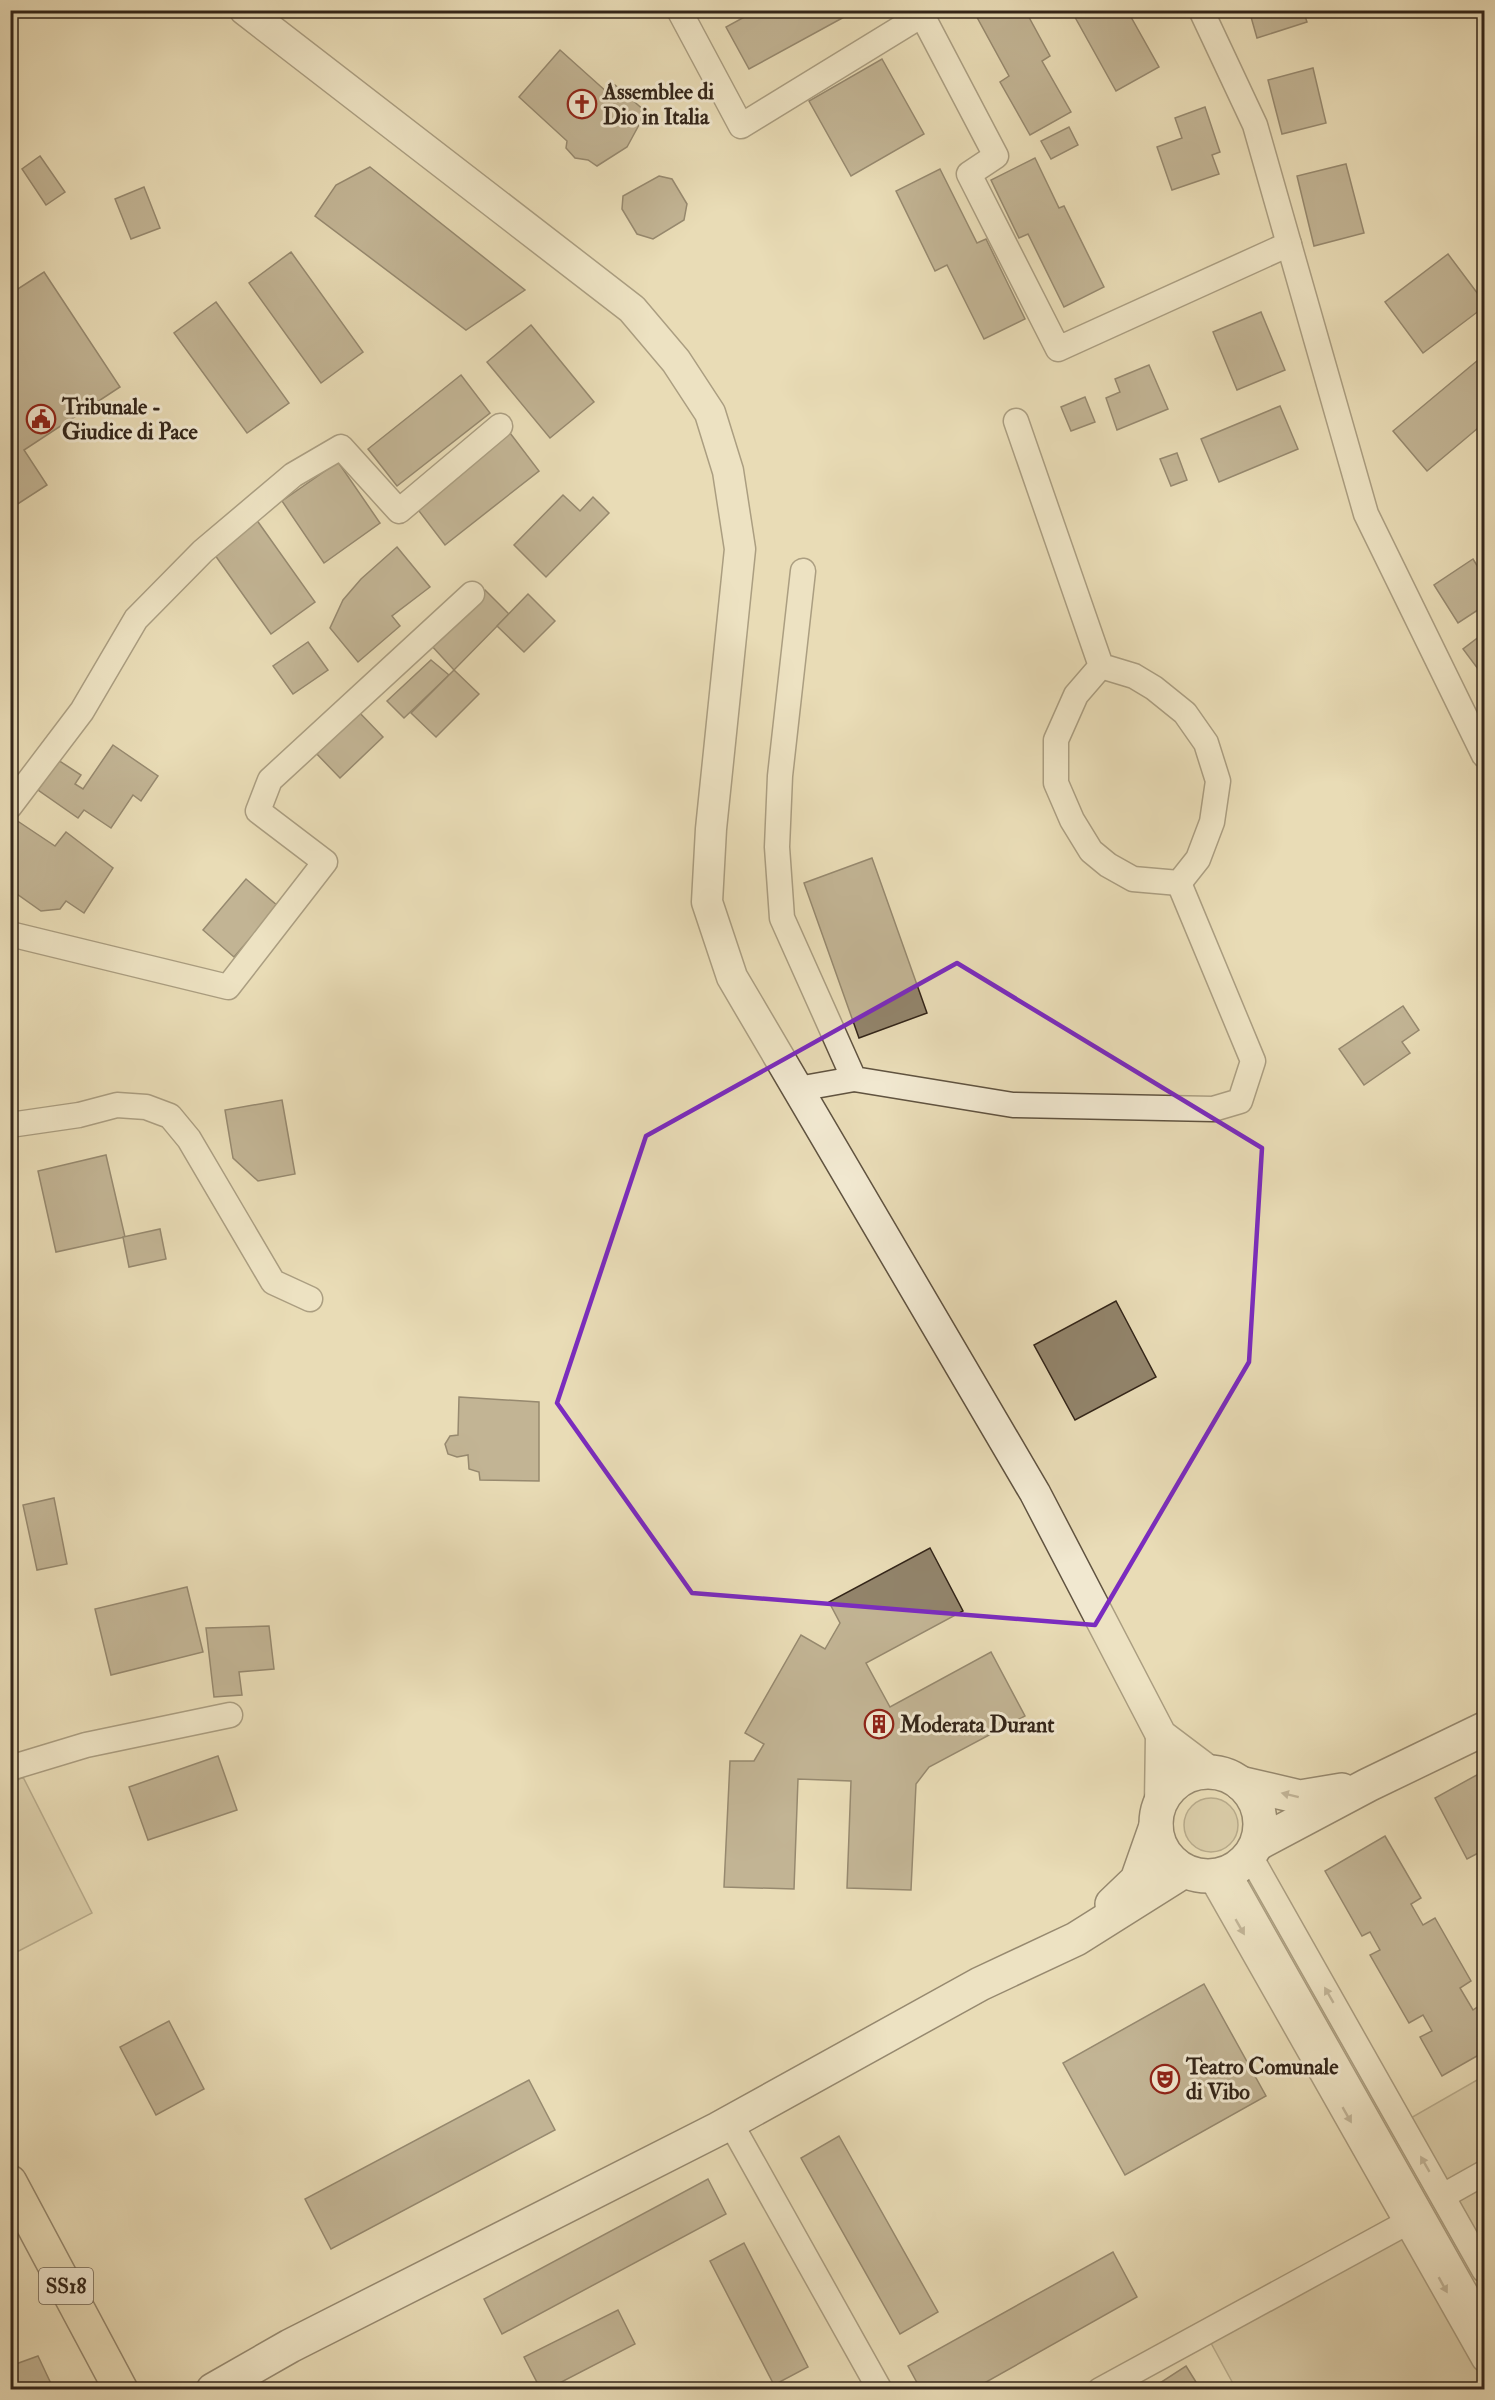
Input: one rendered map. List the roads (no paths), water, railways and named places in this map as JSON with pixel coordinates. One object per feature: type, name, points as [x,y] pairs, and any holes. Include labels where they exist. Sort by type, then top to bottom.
[{"type":"main road","points":[[213,2390],[291,2346],[730,2122],[980,1984],[1227,1864],[1368,1785],[1485,1729]]},
{"type":"main road","points":[[1076,1939],[1137,1880],[1158,1815],[1169,1790],[1180,1780],[1195,1774],[1210,1772],[1226,1775],[1240,1783],[1252,1795],[1259,1810],[1260,1827],[1227,1864],[1175,1865],[1162,1847],[1158,1815]]},
{"type":"main road","points":[[1240,1783],[1300,1797],[1368,1785]]},
{"type":"main road","name":"SS18","points":[[10,2182],[122,2390]]},
{"type":"street","points":[[245,10],[632,309],[676,361],[710,413],[728,471],[740,549],[711,829],[707,902],[732,977],[1035,1493],[1161,1735],[1210,1772]]},
{"type":"street","points":[[679,10],[741,126],[922,15],[996,156],[969,174],[1058,349],[1289,244]]},
{"type":"street","points":[[1201,10],[1255,125],[1366,514],[1485,756]]},
{"type":"street","points":[[1016,421],[1101,666]]},
{"type":"street","points":[[10,806],[82,711],[136,619],[203,551],[293,475],[341,447],[399,511],[500,426]]},
{"type":"street","points":[[803,571],[780,776],[777,847],[782,918],[854,1079]]},
{"type":"street","points":[[10,934],[228,987],[325,862],[258,811],[270,780],[472,594]]},
{"type":"street","points":[[1101,666],[1076,695],[1056,740],[1056,783],[1072,820],[1091,851],[1108,865],[1133,879],[1179,883]]},
{"type":"street","points":[[1101,666],[1134,676],[1154,688],[1185,713],[1206,743],[1218,781],[1212,822],[1198,860],[1179,883]]},
{"type":"street","points":[[798,1089],[854,1079],[1013,1105],[1212,1109],[1240,1101],[1253,1061],[1179,883]]},
{"type":"street","points":[[10,1125],[79,1115],[117,1105],[146,1107],[170,1116],[189,1139],[273,1282],[310,1299]]},
{"type":"street","points":[[10,1768],[86,1745],[230,1715]]},
{"type":"street","points":[[1158,1815],[1161,1735]]},
{"type":"street","points":[[1227,1864],[1443,2196],[1485,2270]]},
{"type":"street","points":[[1227,1864],[1408,2222],[1485,2359]]},
{"type":"street","points":[[1227,1864],[1485,2319]]},
{"type":"street","points":[[730,2122],[880,2390]]},
{"type":"street","points":[[1443,2196],[1485,2173]]},
{"type":"street","points":[[1100,2390],[1408,2222]]},
{"type":"place","name":"Assemblee di Dio in Italia","points":[[582,104]]},
{"type":"place","name":"Tribunale - Giudice di Pace","points":[[41,419]]},
{"type":"place","name":"Moderata Durant","points":[[879,1724]]},
{"type":"place","name":"Teatro Comunale di Vibo","points":[[1165,2079]]}]
